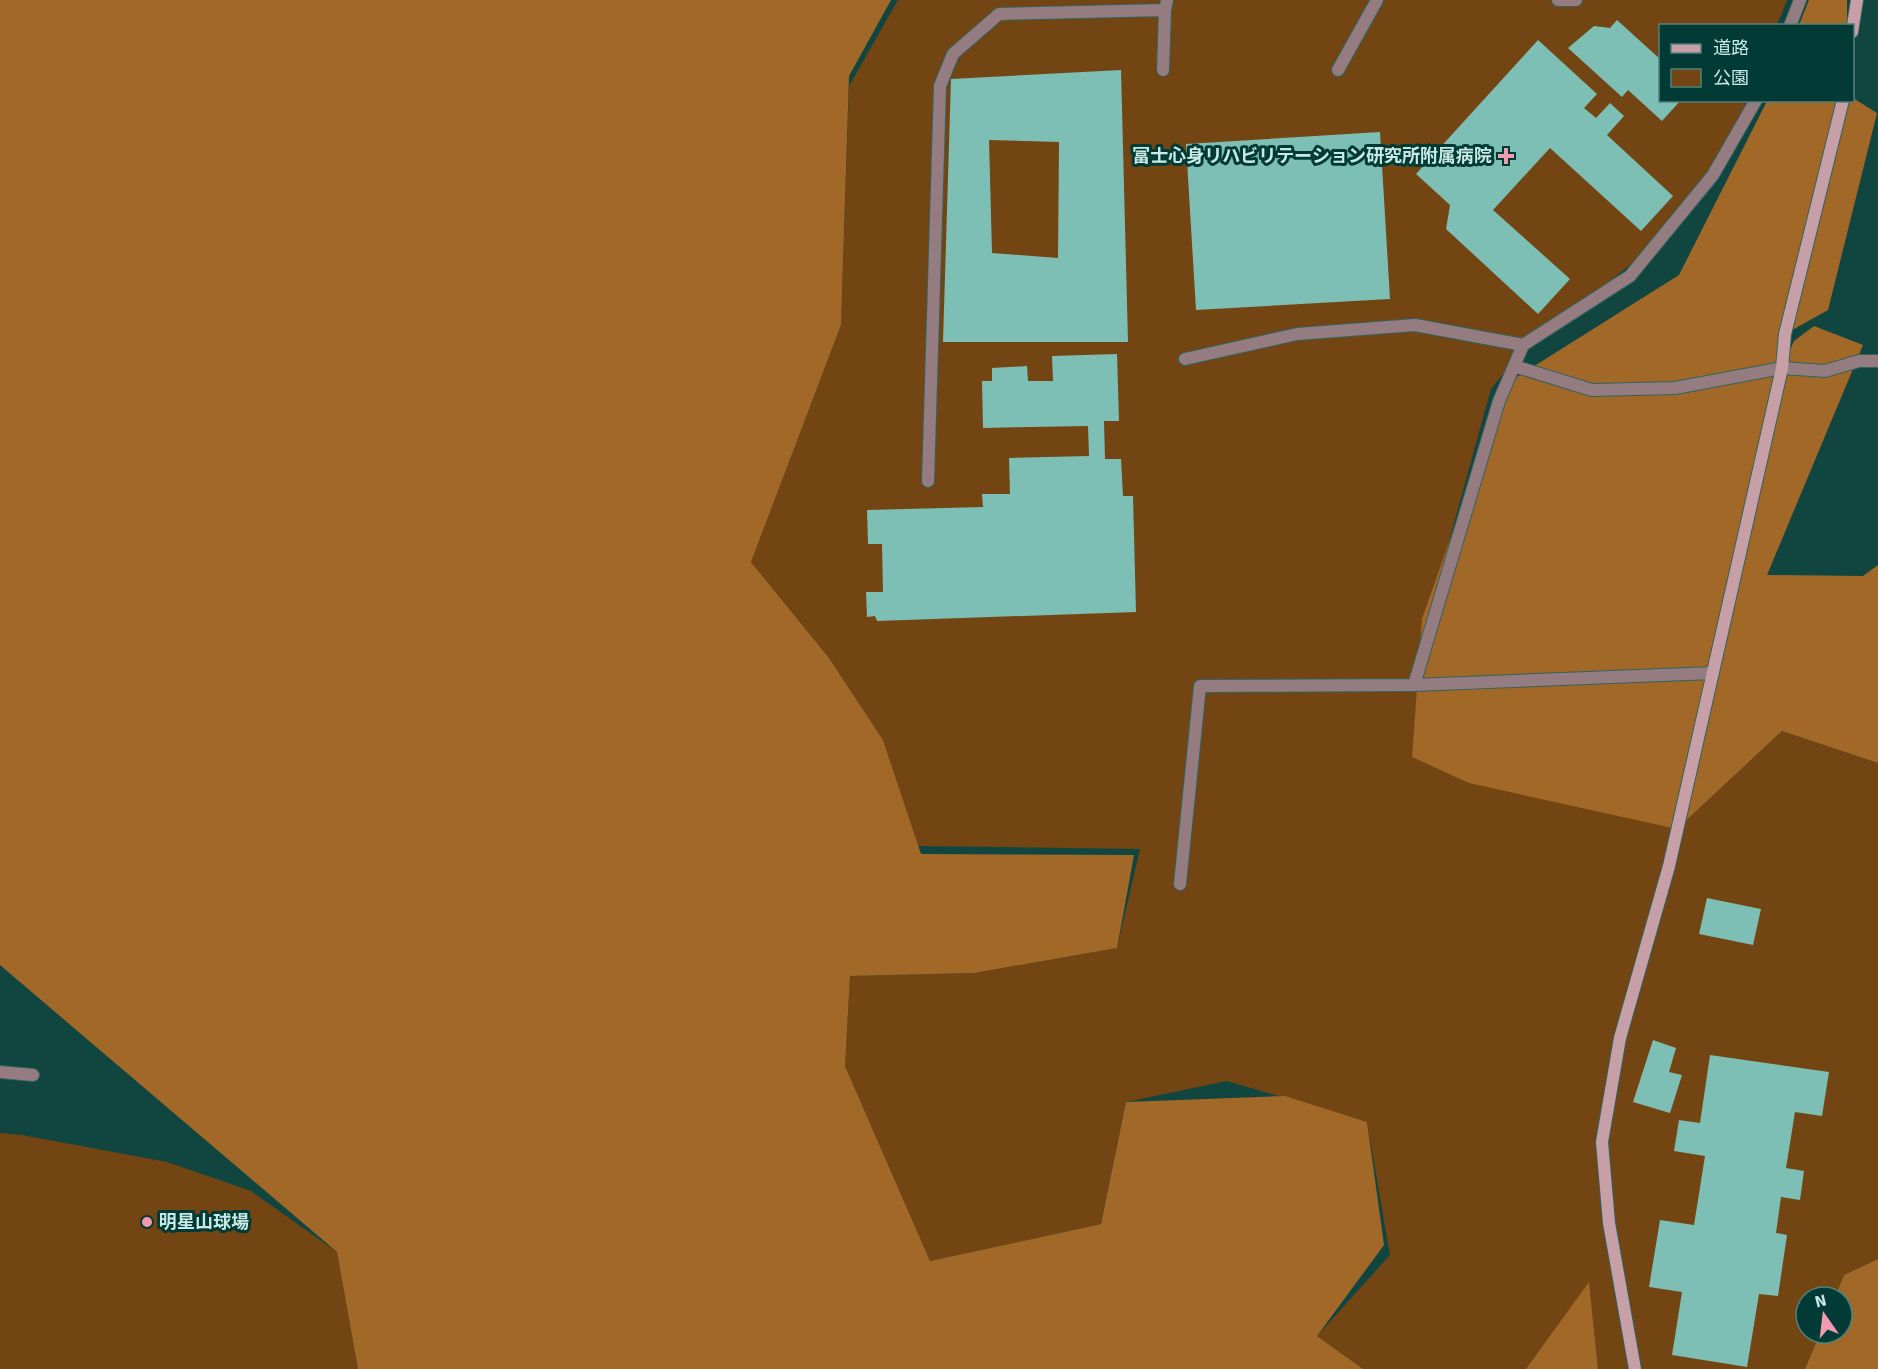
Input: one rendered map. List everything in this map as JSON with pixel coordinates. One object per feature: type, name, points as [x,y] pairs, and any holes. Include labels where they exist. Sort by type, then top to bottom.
[{"type":"street","points":[[1338,70],[1377,0]]},
{"type":"street","points":[[1558,0],[1576,0]]},
{"type":"street","points":[[1791,24],[1800,0]]},
{"type":"street","points":[[1853,24],[1857,0]]},
{"type":"street","points":[[928,481],[940,86],[953,54],[999,14],[1166,5],[1163,70]]},
{"type":"street","points":[[1414,685],[1499,401],[1523,345],[1630,276],[1713,175],[1755,102]]},
{"type":"street","points":[[1635,1369],[1609,1223],[1602,1142],[1620,1038],[1669,866],[1782,368],[1785,334],[1843,102]]},
{"type":"street","points":[[1185,358],[1297,334],[1415,325],[1523,345]]},
{"type":"street","points":[[1514,366],[1592,390],[1675,388],[1782,368],[1825,371],[1859,361],[1878,362]]},
{"type":"street","points":[[1180,884],[1200,686],[1414,685],[1713,673]]},
{"type":"street","points":[[0,1072],[33,1075]]},
{"type":"green space","points":[[898,0],[1787,0],[1777,24],[1659,24],[1659,102],[1747,102],[1718,165],[1656,244],[1520,353],[1491,389],[1421,643],[1677,829],[1782,731],[1878,763],[1878,1259],[1844,1275],[1840,1285],[1794,1285],[1794,1345],[1815,1345],[1805,1369],[1598,1369],[1589,1283],[1534,1369],[1363,1369],[1317,1336],[1390,1255],[1367,1122],[1227,1081],[1126,1102],[1101,1224],[930,1261],[845,1066],[850,976],[974,973],[1117,948],[1140,849],[918,846],[883,740],[829,658],[751,562],[841,325],[849,86]]},
{"type":"green space","name":"明星山球場","points":[[0,1133],[167,1162],[251,1191],[337,1252],[358,1369],[0,1369]]},
{"type":"shaded area","points":[[0,0],[891,0],[849,76],[841,325],[751,562],[829,658],[883,740],[921,854],[1134,855],[1117,948],[974,973],[850,976],[845,1066],[930,1261],[1101,1224],[1126,1102],[1285,1096],[1367,1122],[1384,1245],[1317,1336],[1363,1369],[358,1369],[337,1252],[0,965]]},
{"type":"shaded area","points":[[1809,0],[1847,0],[1847,24],[1799,24]]},
{"type":"shaded area","points":[[1854,99],[1877,113],[1828,310],[1785,334],[1783,365],[1794,341],[1814,326],[1863,345],[1767,575],[1863,576],[1878,565],[1878,763],[1782,731],[1677,829],[1469,783],[1412,757],[1422,619],[1504,385],[1679,275],[1766,102],[1854,102]]},
{"type":"shaded area","points":[[1878,1259],[1878,1369],[1805,1369],[1815,1345],[1854,1345],[1854,1285],[1840,1285],[1844,1275]]},
{"type":"shaded area","points":[[1589,1282],[1598,1369],[1526,1369]]},
{"type":"building","points":[[1617,20],[1659,58],[1659,102],[1679,102],[1662,121],[1628,90],[1622,97],[1568,48],[1594,26],[1610,28]]},
{"type":"building","points":[[1538,40],[1597,94],[1584,108],[1596,118],[1610,103],[1624,116],[1607,135],[1673,196],[1641,231],[1550,148],[1493,210],[1570,279],[1538,314],[1446,229],[1450,205],[1416,174]]},
{"type":"building","points":[[1121,70],[1128,342],[943,342],[951,79]],"holes":[[[989,140],[1059,142],[1058,258],[992,253]]]},
{"type":"building","points":[[1380,132],[1390,299],[1196,310],[1186,144]]},
{"type":"building","points":[[1117,354],[1119,421],[1104,421],[1105,459],[1121,459],[1123,496],[1133,496],[1136,612],[877,621],[875,616],[867,617],[866,592],[883,592],[882,544],[868,544],[867,510],[983,507],[982,494],[1010,494],[1009,458],[1089,456],[1088,426],[983,428],[982,381],[992,381],[992,368],[1027,366],[1028,381],[1053,381],[1052,356]]},
{"type":"building","points":[[1707,898],[1761,909],[1753,945],[1699,934]]},
{"type":"building","points":[[1653,1040],[1676,1048],[1669,1072],[1682,1075],[1670,1113],[1633,1102]]},
{"type":"building","points":[[1710,1055],[1829,1072],[1822,1116],[1795,1112],[1786,1168],[1804,1171],[1800,1200],[1781,1197],[1776,1233],[1787,1235],[1778,1296],[1759,1294],[1747,1367],[1672,1355],[1682,1292],[1649,1287],[1660,1220],[1694,1225],[1705,1156],[1674,1151],[1679,1120],[1700,1123]]},
{"type":"place","name":"富士心身リハビリテーション研究所附属病院","points":[[1506,156]]},
{"type":"place","name":"明星山球場","points":[[147,1222]]}]
